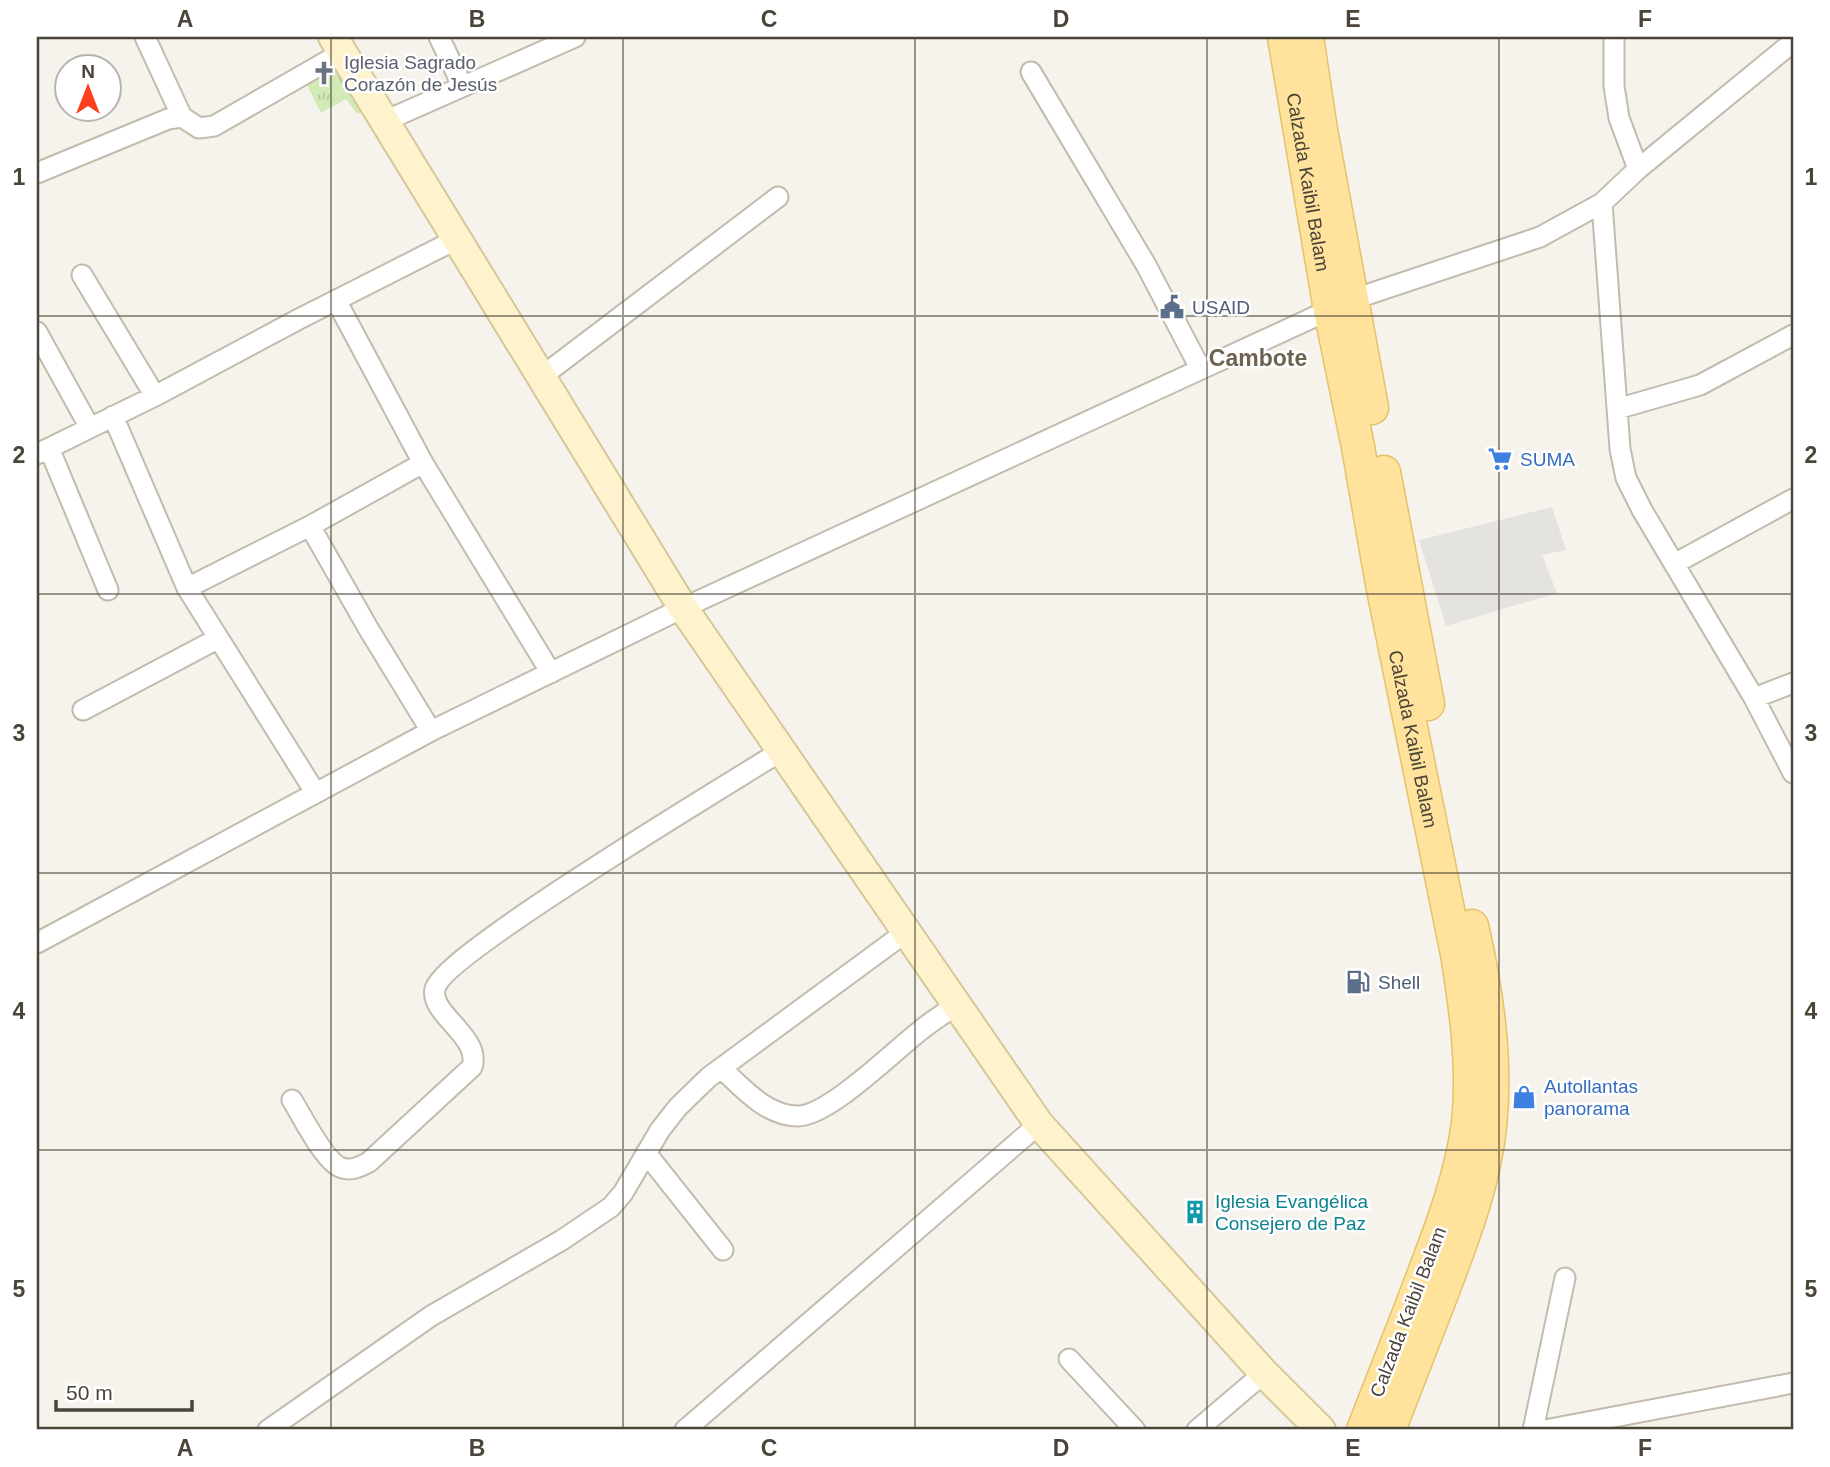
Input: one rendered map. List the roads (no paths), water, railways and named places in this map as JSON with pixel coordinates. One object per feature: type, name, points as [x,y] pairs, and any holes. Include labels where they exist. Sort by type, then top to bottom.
[{"type":"main road","name":"Calzada Kaibil Balam","points":[[1284,37],[1299,136],[1340,305],[1443,783],[1482,969],[1489,1018],[1493,1077],[1490,1128],[1476,1198],[1467,1228],[1389,1430]]},
{"type":"main road","name":"Calzada Kaibil Balam","points":[[1307,37],[1321,130],[1358,447],[1381,584],[1457,954],[1466,1012],[1469,1056],[1468,1121],[1454,1184],[1440,1233],[1363,1430]]},
{"type":"street","points":[[145,37],[182,117],[199,128],[214,126],[338,44],[682,608],[1040,1124],[1264,1373],[1321,1430]]},
{"type":"street","points":[[439,37],[462,85]]},
{"type":"street","points":[[385,121],[575,37]]},
{"type":"street","points":[[1614,37],[1619,118],[1638,169]]},
{"type":"street","points":[[39,936],[431,731],[682,608],[1340,305],[1540,237],[1602,203],[1638,169],[1793,43]]},
{"type":"street","points":[[1031,72],[1146,265],[1200,368]]},
{"type":"street","points":[[37,173],[152,123],[182,117]]},
{"type":"street","points":[[541,377],[778,197]]},
{"type":"street","points":[[1602,203],[1620,449],[1626,478],[1791,763]]},
{"type":"street","points":[[108,590],[43,451],[457,239]]},
{"type":"street","points":[[82,275],[155,396]]},
{"type":"street","points":[[336,300],[423,463],[551,673]]},
{"type":"street","points":[[37,332],[90,428]]},
{"type":"street","points":[[1617,409],[1700,385],[1793,335]]},
{"type":"street","points":[[113,416],[187,588],[315,792]]},
{"type":"street","points":[[187,588],[310,526],[423,463]]},
{"type":"street","points":[[1674,564],[1793,499]]},
{"type":"street","points":[[310,526],[431,731]]},
{"type":"street","points":[[83,710],[217,639]]},
{"type":"street","points":[[1754,698],[1793,682]]},
{"type":"street","points":[[292,1100],[330,1159],[341,1168],[355,1169],[369,1162],[472,1067],[474,1053],[435,999],[435,988],[447,971],[517,918],[781,751]]},
{"type":"street","points":[[268,1430],[431,1316],[562,1240],[611,1207],[660,1130],[678,1107],[721,1068],[906,932]]},
{"type":"street","points":[[721,1068],[755,1101],[776,1112],[799,1116],[825,1107],[849,1090],[956,1004]]},
{"type":"street","points":[[685,1430],[1040,1124]]},
{"type":"street","points":[[646,1153],[723,1250]]},
{"type":"street","points":[[1533,1430],[1565,1278]]},
{"type":"street","points":[[1069,1359],[1135,1430]]},
{"type":"street","points":[[1197,1430],[1264,1373]]},
{"type":"street","points":[[1545,1430],[1793,1383]]},
{"type":"place","name":"Iglesia Sagrado Corazón de Jesús","points":[[324,73]]},
{"type":"place","name":"USAID","points":[[1172,307]]},
{"type":"place","name":"SUMA","points":[[1500,459]]},
{"type":"place","name":"Shell","points":[[1358,982]]},
{"type":"place","name":"Autollantas panorama","points":[[1524,1097]]},
{"type":"place","name":"Iglesia Evangélica Consejero de Paz","points":[[1195,1212]]},
{"type":"district","name":"Cambote","points":[[1258,358]]}]
